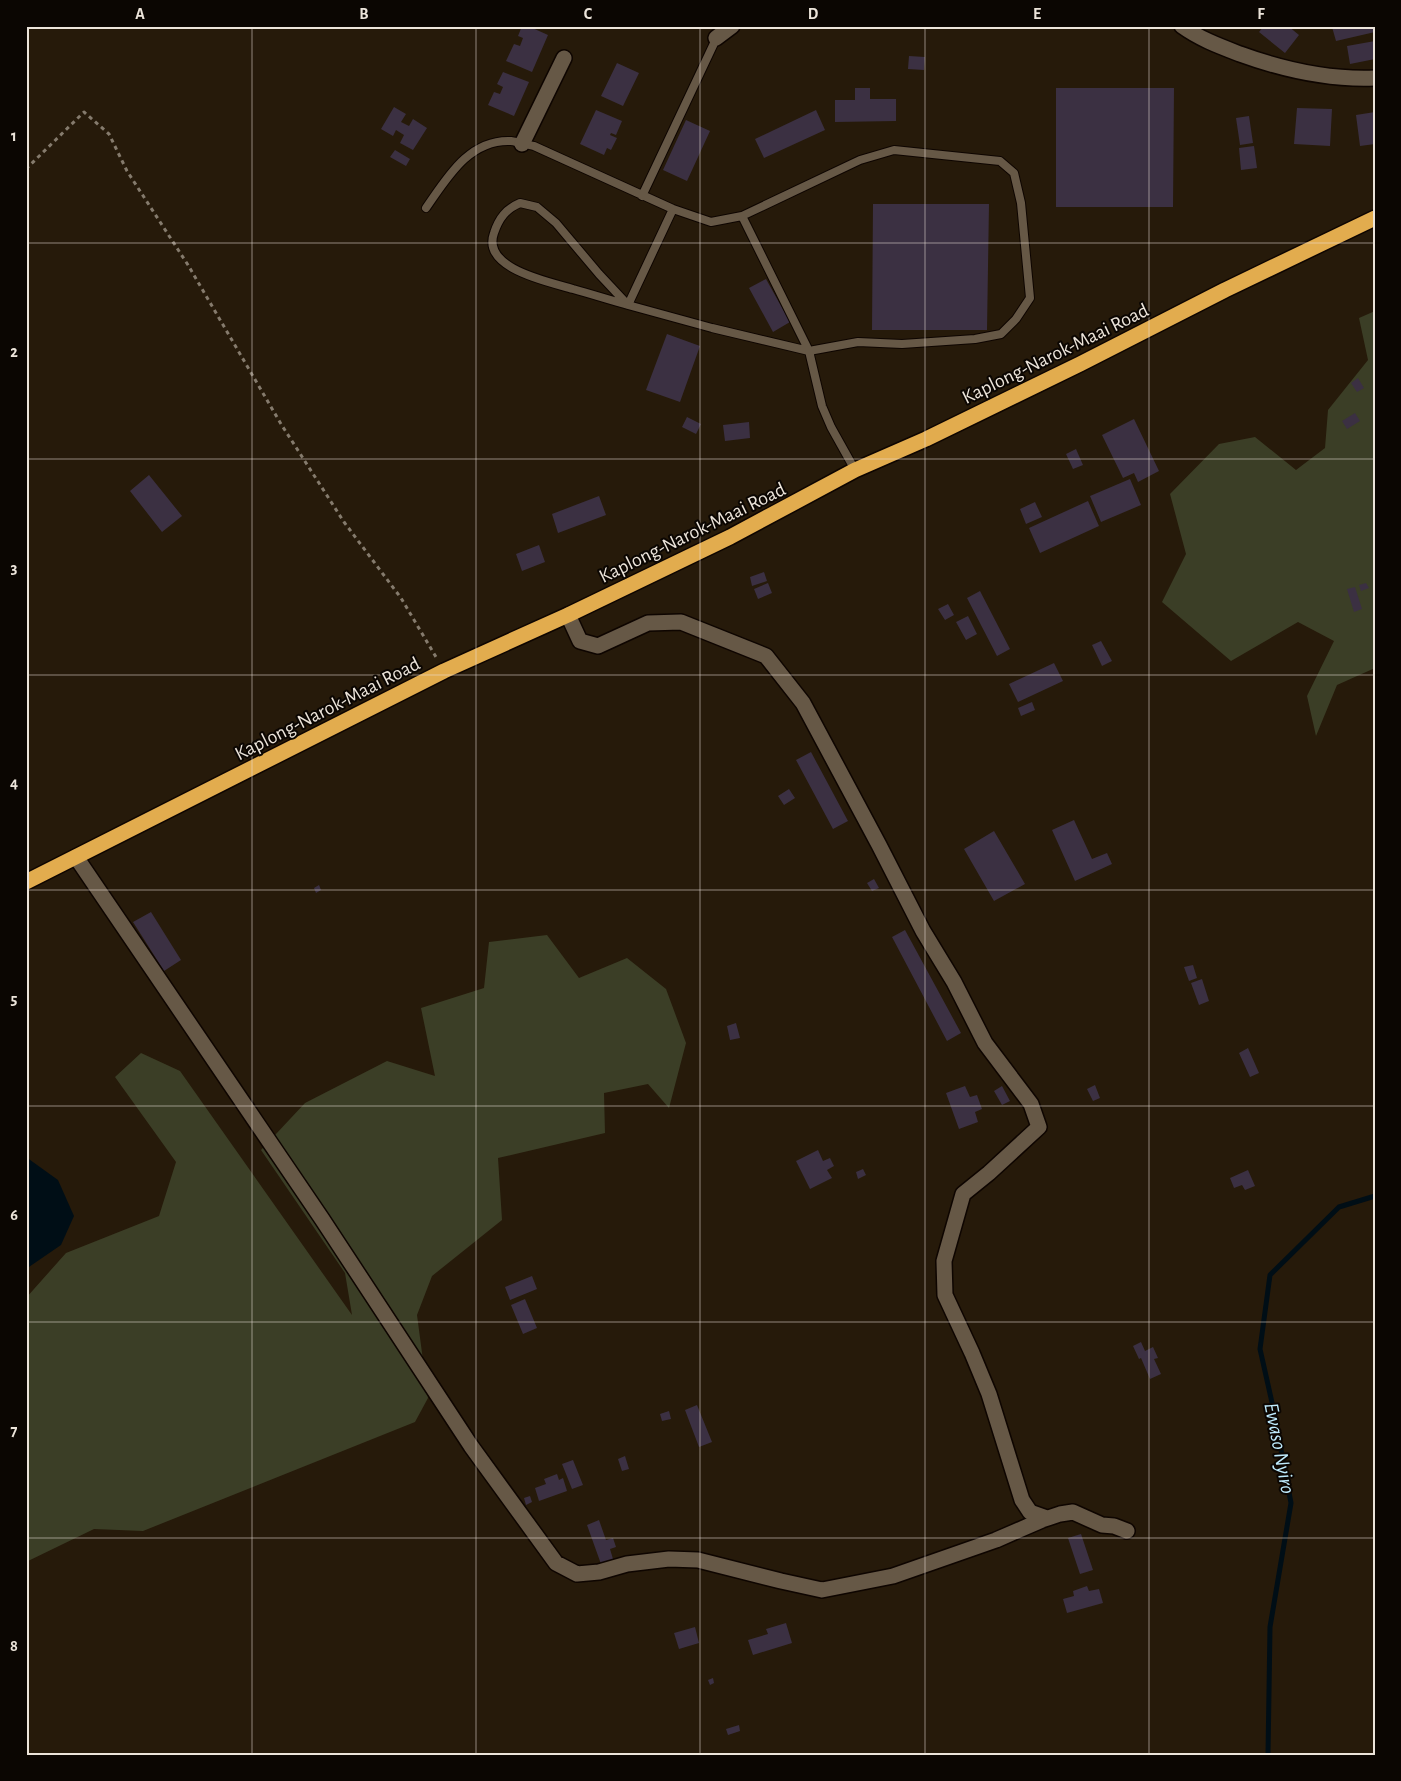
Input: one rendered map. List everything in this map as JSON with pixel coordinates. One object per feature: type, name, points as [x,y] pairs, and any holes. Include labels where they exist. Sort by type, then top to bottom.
[{"type":"highway","name":"Kaplong-Narok-Maai Road","points":[[26,882],[444,671],[568,615],[730,538],[855,470],[926,439],[1072,368],[1225,290],[1375,218]]},
{"type":"street","points":[[718,32],[732,26]]},
{"type":"street","points":[[1182,26],[1213,44],[1295,71],[1338,78],[1375,78]]},
{"type":"street","points":[[522,144],[564,58]]},
{"type":"street","points":[[568,615],[580,641],[598,646],[648,623],[681,622],[766,656],[802,703],[879,844],[923,930],[954,982],[985,1043],[1031,1104],[1039,1127],[963,1194],[944,1261],[945,1295],[989,1394],[1022,1500],[1030,1512],[1047,1518]]},
{"type":"street","points":[[76,857],[322,1219],[471,1446],[556,1563],[576,1574],[599,1572],[627,1564],[670,1559],[698,1560],[822,1590],[893,1576],[996,1540],[1047,1518],[1073,1512],[1102,1525],[1114,1526],[1127,1531]]},
{"type":"lane","points":[[642,196],[718,32]]},
{"type":"lane","points":[[426,208],[450,173],[467,155],[488,144],[511,141],[534,146],[673,210],[711,222],[742,216],[860,160],[894,150],[1000,161],[1014,173],[1021,203],[1030,298],[1016,319],[1000,334],[974,338],[902,344],[858,342],[809,351],[712,328],[628,305],[532,278],[513,269],[496,254],[492,238],[498,220],[509,208],[520,202],[537,207],[556,223],[592,267],[628,305]]},
{"type":"lane","points":[[628,305],[673,210]]},
{"type":"lane","points":[[742,216],[809,351],[822,406],[831,427],[855,470]]},
{"type":"path","points":[[26,169],[84,112],[109,134],[127,171],[188,265],[281,424],[344,522],[401,598],[444,671]]},
{"type":"green space","points":[[1375,311],[1375,668],[1337,685],[1316,736],[1307,696],[1334,641],[1298,622],[1231,661],[1162,602],[1186,554],[1170,494],[1219,444],[1255,437],[1296,470],[1325,448],[1328,410],[1368,360],[1359,318]]},
{"type":"green space","points":[[547,935],[579,978],[627,958],[666,989],[686,1043],[669,1108],[648,1084],[604,1093],[605,1133],[498,1158],[502,1220],[432,1276],[417,1315],[428,1398],[415,1422],[143,1531],[94,1529],[26,1562],[26,1298],[66,1253],[159,1216],[176,1162],[115,1077],[141,1053],[180,1071],[352,1315],[345,1273],[261,1150],[305,1103],[387,1061],[435,1076],[421,1008],[484,988],[489,942]]},
{"type":"shaded area","points":[[26,1157],[58,1180],[74,1216],[61,1245],[26,1269]]},
{"type":"building","points":[[522,26],[528,26],[548,35],[532,72],[506,61],[514,44],[520,46],[523,38],[518,36]]},
{"type":"building","points":[[1264,26],[1288,26],[1299,35],[1285,53],[1259,32]]},
{"type":"building","points":[[1375,26],[1375,32],[1336,41],[1332,27]]},
{"type":"building","points":[[1375,41],[1375,59],[1350,64],[1347,46]]},
{"type":"building","points":[[909,56],[925,57],[924,70],[908,69]]},
{"type":"building","points":[[617,63],[639,73],[623,106],[601,96]]},
{"type":"building","points":[[503,72],[529,82],[514,116],[488,105],[494,92],[500,94],[503,87],[497,84]]},
{"type":"building","points":[[855,88],[870,88],[870,99],[896,99],[896,121],[835,122],[835,100],[855,100]]},
{"type":"building","points":[[1056,88],[1174,88],[1173,207],[1056,207]]},
{"type":"building","points":[[394,107],[406,114],[401,122],[409,126],[413,119],[427,128],[413,150],[400,143],[404,135],[396,130],[393,136],[381,129]]},
{"type":"building","points":[[1297,108],[1332,109],[1330,146],[1294,144]]},
{"type":"building","points":[[596,110],[622,121],[616,135],[611,133],[610,135],[617,138],[611,150],[607,148],[604,155],[580,144]]},
{"type":"building","points":[[816,110],[825,130],[764,158],[755,139]]},
{"type":"building","points":[[1375,112],[1375,144],[1360,146],[1356,115]]},
{"type":"building","points":[[1249,116],[1253,143],[1240,145],[1236,118]]},
{"type":"building","points":[[686,120],[710,131],[687,181],[663,170]]},
{"type":"building","points":[[1254,146],[1257,168],[1241,170],[1239,148]]},
{"type":"building","points":[[395,150],[410,159],[406,166],[390,157]]},
{"type":"building","points":[[873,204],[989,204],[987,330],[872,330]]},
{"type":"building","points":[[766,279],[790,322],[773,332],[749,288]]},
{"type":"building","points":[[667,334],[700,346],[680,402],[646,390]]},
{"type":"building","points":[[1358,378],[1364,388],[1357,392],[1351,383]]},
{"type":"building","points":[[1355,413],[1360,421],[1347,429],[1342,421]]},
{"type":"building","points":[[687,417],[701,424],[696,434],[682,427]]},
{"type":"building","points":[[1134,419],[1159,471],[1138,482],[1134,473],[1123,478],[1102,435]]},
{"type":"building","points":[[749,422],[750,438],[725,441],[723,425]]},
{"type":"building","points":[[1076,449],[1083,465],[1073,469],[1066,454]]},
{"type":"building","points":[[149,475],[182,516],[162,532],[130,491]]},
{"type":"building","points":[[1130,479],[1141,505],[1101,522],[1090,496]]},
{"type":"building","points":[[599,496],[606,515],[558,533],[552,514]]},
{"type":"building","points":[[1088,501],[1099,526],[1040,553],[1029,528]]},
{"type":"building","points":[[1035,502],[1042,517],[1026,524],[1020,509]]},
{"type":"building","points":[[539,545],[545,562],[522,571],[516,554]]},
{"type":"building","points":[[764,572],[767,581],[752,586],[750,577]]},
{"type":"building","points":[[768,583],[772,593],[758,599],[754,589]]},
{"type":"building","points":[[1366,583],[1369,588],[1361,591],[1359,585]]},
{"type":"building","points":[[1355,587],[1362,609],[1354,612],[1347,589]]},
{"type":"building","points":[[980,591],[1010,649],[997,656],[967,598]]},
{"type":"building","points":[[948,604],[954,615],[945,620],[938,609]]},
{"type":"building","points":[[968,616],[977,634],[966,640],[956,622]]},
{"type":"building","points":[[1101,641],[1112,661],[1102,666],[1092,645]]},
{"type":"building","points":[[1054,663],[1063,681],[1018,702],[1009,684]]},
{"type":"building","points":[[1032,702],[1035,710],[1021,716],[1018,708]]},
{"type":"building","points":[[811,752],[848,821],[833,829],[796,760]]},
{"type":"building","points":[[789,789],[795,798],[784,805],[778,796]]},
{"type":"building","points":[[1074,820],[1092,859],[1107,853],[1112,864],[1075,881],[1052,830]]},
{"type":"building","points":[[994,831],[1025,884],[994,901],[964,849]]},
{"type":"building","points":[[874,879],[879,888],[872,891],[867,883]]},
{"type":"building","points":[[319,885],[321,890],[316,893],[314,888]]},
{"type":"building","points":[[151,912],[181,960],[164,971],[133,922]]},
{"type":"building","points":[[905,930],[961,1033],[947,1041],[892,937]]},
{"type":"building","points":[[1193,965],[1197,978],[1189,981],[1184,967]]},
{"type":"building","points":[[1202,979],[1209,1001],[1199,1005],[1191,983]]},
{"type":"building","points":[[736,1023],[740,1038],[730,1040],[727,1026]]},
{"type":"building","points":[[1248,1048],[1259,1073],[1250,1077],[1239,1053]]},
{"type":"building","points":[[1095,1085],[1100,1098],[1093,1101],[1087,1089]]},
{"type":"building","points":[[965,1086],[970,1097],[977,1095],[982,1109],[975,1112],[978,1122],[959,1129],[946,1093]]},
{"type":"building","points":[[1002,1086],[1010,1101],[1002,1105],[994,1091]]},
{"type":"building","points":[[818,1150],[823,1161],[830,1158],[834,1166],[827,1170],[832,1178],[810,1189],[796,1161]]},
{"type":"building","points":[[863,1169],[866,1175],[858,1179],[856,1172]]},
{"type":"building","points":[[1248,1170],[1255,1186],[1245,1190],[1242,1185],[1234,1188],[1230,1178]]},
{"type":"building","points":[[532,1276],[537,1289],[510,1300],[505,1287]]},
{"type":"building","points":[[525,1299],[537,1328],[523,1334],[511,1305]]},
{"type":"building","points":[[1141,1342],[1145,1351],[1153,1347],[1158,1358],[1154,1359],[1161,1374],[1150,1379],[1141,1358],[1139,1359],[1133,1346]]},
{"type":"building","points":[[697,1405],[712,1442],[699,1447],[685,1410]]},
{"type":"building","points":[[669,1411],[671,1419],[662,1421],[660,1414]]},
{"type":"building","points":[[625,1456],[629,1469],[622,1471],[618,1459]]},
{"type":"building","points":[[573,1460],[583,1485],[572,1489],[562,1464]]},
{"type":"building","points":[[557,1474],[559,1480],[563,1478],[567,1491],[539,1501],[535,1488],[546,1484],[544,1479]]},
{"type":"building","points":[[530,1496],[532,1502],[526,1505],[524,1498]]},
{"type":"building","points":[[599,1520],[606,1540],[613,1538],[616,1547],[610,1549],[613,1559],[601,1564],[587,1525]]},
{"type":"building","points":[[1081,1534],[1093,1570],[1080,1574],[1068,1538]]},
{"type":"building","points":[[1087,1586],[1089,1591],[1099,1589],[1103,1603],[1067,1613],[1063,1599],[1074,1596],[1073,1591]]},
{"type":"building","points":[[786,1623],[792,1643],[753,1655],[748,1640],[768,1634],[766,1629]]},
{"type":"building","points":[[695,1627],[699,1643],[679,1649],[674,1633]]},
{"type":"building","points":[[713,1678],[714,1683],[710,1685],[708,1680]]},
{"type":"building","points":[[739,1725],[740,1731],[728,1735],[726,1729]]},
{"type":"waterway","name":"Ewaso Nyiro","points":[[1268,1755],[1270,1627],[1291,1503],[1260,1349],[1270,1275],[1339,1207],[1375,1196]]}]
